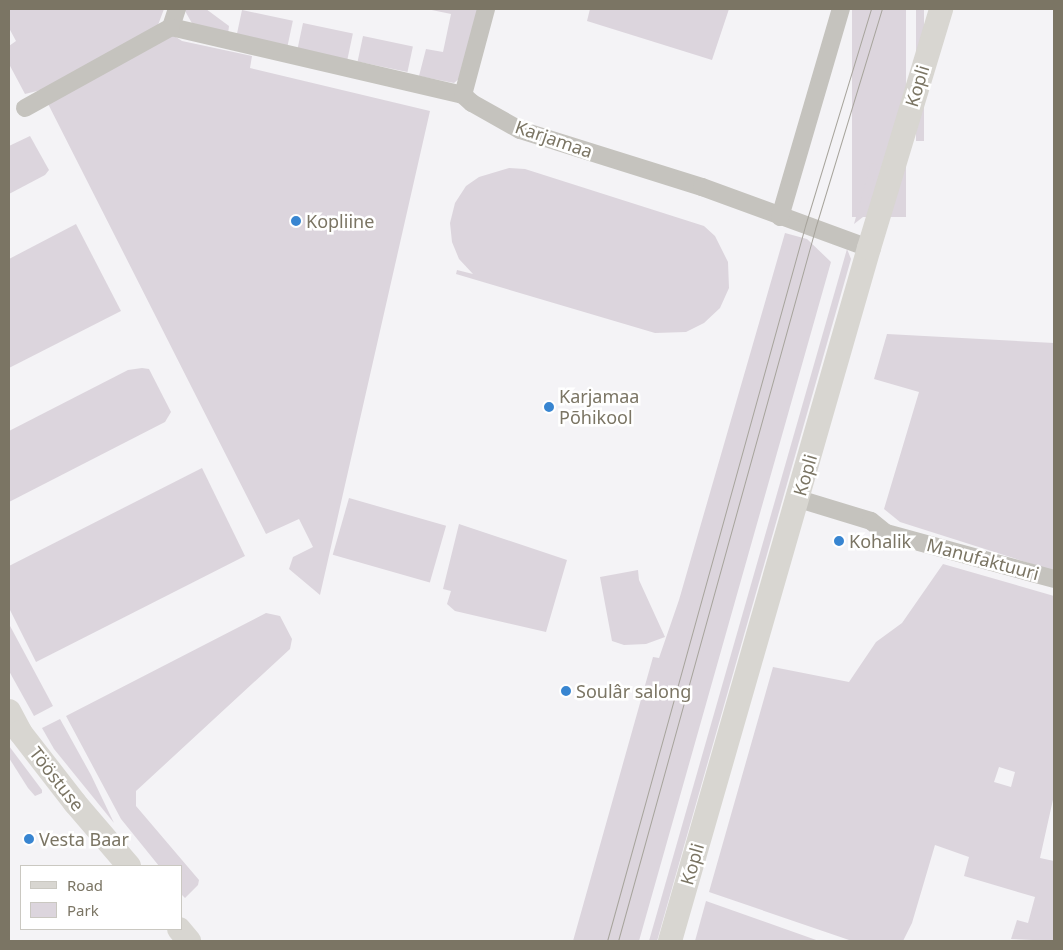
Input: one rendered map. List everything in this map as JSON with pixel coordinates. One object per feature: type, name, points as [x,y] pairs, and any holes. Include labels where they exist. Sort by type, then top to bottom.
[{"type":"street","points":[[25,108],[171,27],[177,9]]},
{"type":"street","points":[[463,95],[486,9]]},
{"type":"street","points":[[780,217],[841,9]]},
{"type":"street","name":"Kopli","points":[[670,941],[799,499],[868,248],[941,9]]},
{"type":"street","name":"Karjamaa","points":[[171,27],[463,95],[472,103],[520,130],[702,187],[868,248]]},
{"type":"street","name":"Manufaktuuri","points":[[799,499],[871,521],[886,532],[1054,579]]},
{"type":"street","name":"Tööstuse","points":[[9,711],[20,732],[69,795],[128,865]]},
{"type":"street","points":[[180,930],[189,941]]},
{"type":"green space","points":[[9,9],[164,9],[158,25],[182,41],[252,56],[250,68],[430,111],[320,595],[289,569],[293,557],[313,547],[299,519],[266,534],[41,90],[25,94],[9,64],[9,46],[16,41],[9,28]]},
{"type":"green space","points":[[184,9],[206,9],[229,26],[228,34],[194,27]]},
{"type":"green space","points":[[427,9],[479,9],[460,78],[454,83],[419,76],[426,49],[443,52],[451,14]]},
{"type":"green space","points":[[590,9],[729,9],[712,60],[587,21]]},
{"type":"green space","points":[[852,9],[906,9],[906,217],[852,217]]},
{"type":"green space","points":[[916,9],[924,9],[924,141],[916,141]]},
{"type":"green space","points":[[242,10],[293,21],[287,46],[237,35]]},
{"type":"green space","points":[[303,23],[353,34],[347,60],[297,49]]},
{"type":"green space","points":[[363,36],[413,47],[407,72],[358,61]]},
{"type":"green space","points":[[30,136],[49,170],[45,175],[9,194],[9,146]]},
{"type":"green space","points":[[871,163],[878,165],[863,217],[854,224]]},
{"type":"green space","points":[[509,168],[525,169],[704,226],[715,236],[728,262],[729,288],[720,308],[704,323],[686,332],[655,333],[456,274],[457,270],[473,274],[459,259],[452,242],[450,223],[455,203],[466,186],[479,177]]},
{"type":"green space","points":[[76,224],[121,311],[9,368],[9,259]]},
{"type":"green space","points":[[785,233],[807,239],[831,262],[639,941],[573,941],[653,657],[659,658],[679,600]]},
{"type":"green space","points":[[847,249],[851,259],[657,941],[649,941]]},
{"type":"green space","points":[[887,334],[1054,343],[1054,571],[900,522],[884,509],[919,392],[874,379]]},
{"type":"green space","points":[[149,369],[171,412],[165,422],[9,502],[9,431],[128,370]]},
{"type":"green space","points":[[202,468],[245,556],[36,662],[9,608],[9,566]]},
{"type":"green space","points":[[349,498],[446,526],[430,583],[333,555]]},
{"type":"green space","points":[[459,524],[567,560],[546,632],[455,611],[447,604],[451,591],[443,589]]},
{"type":"green space","points":[[943,564],[1054,596],[1054,795],[1040,858],[1054,861],[1054,941],[1011,939],[1017,920],[1028,923],[1035,897],[964,876],[969,857],[935,845],[912,923],[903,941],[852,941],[709,892],[773,667],[849,682],[876,642],[902,623]],"holes":[[[999,767],[1015,772],[1011,787],[994,782]]]},
{"type":"green space","points":[[638,570],[639,580],[665,637],[646,644],[624,645],[612,641],[600,577]]},
{"type":"green space","points":[[266,613],[280,616],[292,639],[290,649],[136,791],[136,806],[199,880],[198,885],[185,898],[182,895],[182,865],[158,865],[121,819],[66,716]]},
{"type":"green space","points":[[9,624],[53,706],[34,716],[9,671]]},
{"type":"green space","points":[[60,719],[91,775],[114,823],[54,749],[42,728]]},
{"type":"green space","points":[[9,746],[42,790],[42,793],[35,796],[28,788],[9,758]]},
{"type":"green space","points":[[706,901],[819,941],[695,941]]},
{"type":"tram line","points":[[607,941],[805,226],[871,9]]},
{"type":"tram line","points":[[618,941],[815,229],[882,9]]},
{"type":"place","name":"Kopliine","points":[[296,221]]},
{"type":"place","name":"Karjamaa Põhikool","points":[[549,407]]},
{"type":"place","name":"Kohalik","points":[[839,541]]},
{"type":"place","name":"Soulâr salong","points":[[566,691]]},
{"type":"place","name":"Vesta Baar","points":[[29,839]]}]
